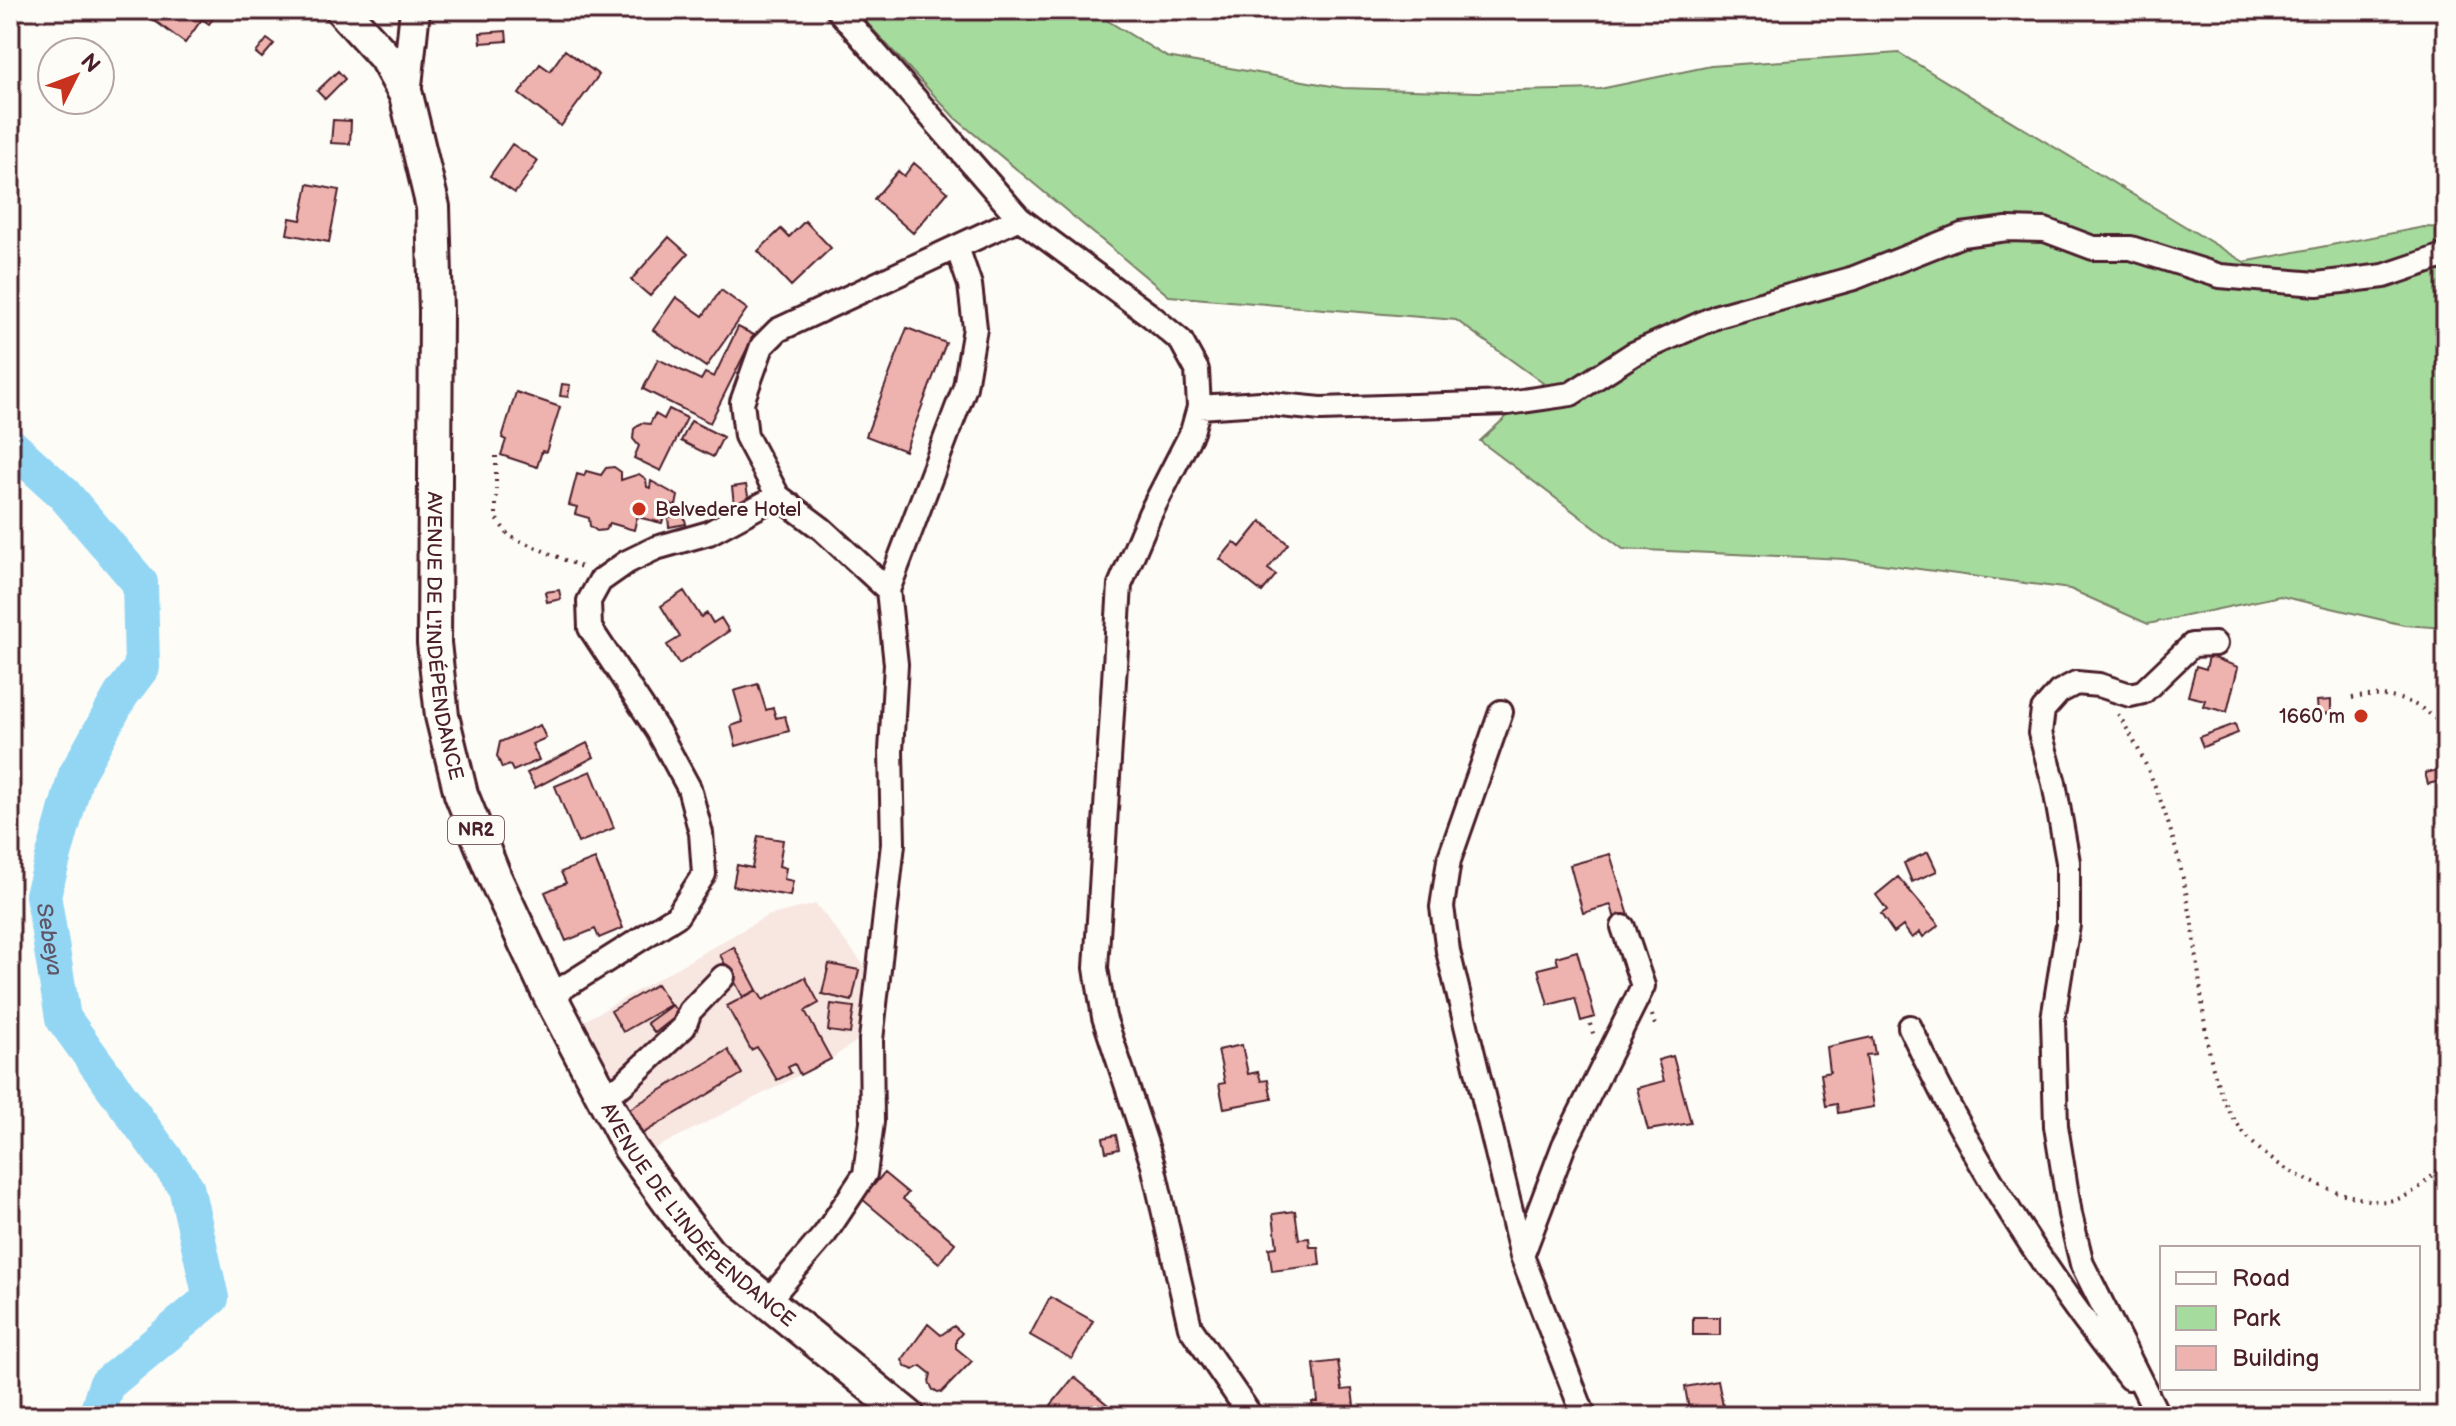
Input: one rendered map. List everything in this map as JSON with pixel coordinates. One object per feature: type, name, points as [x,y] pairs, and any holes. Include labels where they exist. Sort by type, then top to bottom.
[{"type":"highway","name":"AVENUE DE L'INDÉPENDANCE","points":[[342,10],[385,57],[406,95],[433,207],[436,311],[434,643],[442,716],[461,794],[495,878],[550,996],[630,1148],[709,1254],[908,1416]]},
{"type":"main road","points":[[406,95],[415,10]]},
{"type":"street","points":[[838,10],[1019,218],[1181,341],[1197,370],[1199,407],[1192,432],[1150,514],[1120,585],[1096,968],[1104,1017],[1153,1165],[1190,1327],[1251,1416]]},
{"type":"street","points":[[888,590],[822,529],[778,496],[746,436],[742,402],[762,346],[778,330],[817,309],[958,250],[1019,218]]},
{"type":"street","points":[[1199,407],[1260,403],[1321,409],[1508,403],[1571,394],[1633,354],[1718,316],[1854,278],[1962,235],[1992,231],[2045,230],[2093,248],[2131,248],[2220,276],[2317,284],[2384,276],[2446,255]]},
{"type":"street","points":[[766,1303],[825,1234],[865,1174],[872,1122],[871,1040],[893,844],[891,751],[896,664],[888,590],[965,387],[975,328],[970,285],[958,250]]},
{"type":"street","points":[[550,996],[677,916],[704,874],[701,833],[689,788],[658,731],[590,628],[589,601],[600,581],[627,562],[709,533],[778,496]]},
{"type":"street","points":[[2159,1415],[2082,1264],[2056,1126],[2053,1019],[2068,925],[2068,862],[2054,783],[2040,733],[2043,710],[2059,692],[2076,683],[2099,685],[2130,695],[2143,692],[2192,645],[2215,644]]},
{"type":"street","points":[[1501,712],[1449,860],[1442,907],[1448,951],[1522,1256],[1584,1416]]},
{"type":"street","points":[[1522,1256],[1564,1145],[1643,986],[1623,927]]},
{"type":"street","points":[[602,1095],[622,1085],[684,1027],[690,1011],[723,977]]},
{"type":"street","points":[[1910,1027],[1938,1087],[2002,1200],[2091,1331],[2159,1415]]},
{"type":"path","points":[[496,456],[496,518],[509,536],[579,563],[600,581]]},
{"type":"path","points":[[2099,685],[2131,733],[2168,816],[2191,920],[2200,1004],[2216,1084],[2235,1122],[2265,1154],[2300,1179],[2368,1202],[2398,1201],[2421,1188],[2446,1162]]},
{"type":"path","points":[[2352,698],[2376,693],[2411,701],[2437,719],[2446,730]]},
{"type":"shaded area","points":[[816,904],[869,972],[865,1035],[831,1059],[646,1153],[617,1103],[627,1093],[606,1080],[579,1024],[767,916]]},
{"type":"green space","points":[[855,10],[1090,10],[1167,57],[1343,88],[1479,92],[1600,89],[1711,66],[1899,53],[2244,262],[2424,227],[2446,228],[2446,628],[2404,625],[2280,596],[2148,624],[2070,589],[1844,559],[1623,549],[1480,441],[1543,383],[1456,320],[1169,296],[955,118]]},
{"type":"building","points":[[140,10],[220,10],[209,24],[202,19],[185,43]]},
{"type":"building","points":[[506,31],[507,41],[481,43],[480,33]]},
{"type":"building","points":[[267,39],[274,44],[262,58],[256,53]]},
{"type":"building","points":[[565,50],[599,75],[561,126],[519,94],[540,64],[550,71]]},
{"type":"building","points":[[338,71],[345,79],[325,99],[317,91]]},
{"type":"building","points":[[333,120],[351,121],[350,144],[331,143]]},
{"type":"building","points":[[512,144],[538,161],[515,193],[490,176]]},
{"type":"building","points":[[914,163],[948,192],[913,233],[874,199],[898,171],[904,176]]},
{"type":"building","points":[[308,184],[339,190],[329,242],[287,234],[290,218],[301,220]]},
{"type":"building","points":[[805,221],[831,248],[791,286],[758,251],[781,229],[789,237]]},
{"type":"building","points":[[669,237],[688,254],[650,296],[631,280]]},
{"type":"building","points":[[721,290],[747,309],[706,367],[653,330],[676,297],[703,316]]},
{"type":"building","points":[[738,327],[754,335],[710,423],[643,389],[658,359],[701,380],[705,373],[714,377]]},
{"type":"building","points":[[907,328],[946,343],[905,451],[866,436]]},
{"type":"building","points":[[562,384],[570,385],[568,397],[560,396]]},
{"type":"building","points":[[516,392],[560,407],[546,452],[542,451],[537,467],[501,455],[506,440],[502,438]]},
{"type":"building","points":[[669,409],[687,418],[661,471],[634,458],[639,446],[633,439],[634,429],[641,423],[650,424],[655,414],[664,419]]},
{"type":"building","points":[[691,421],[723,437],[713,457],[681,441]]},
{"type":"building","points":[[614,467],[621,472],[621,480],[639,474],[646,479],[647,487],[650,488],[651,481],[678,496],[676,506],[668,503],[662,523],[637,517],[634,530],[610,523],[605,530],[597,531],[590,526],[589,518],[575,514],[577,507],[569,505],[577,474],[584,476],[586,471],[601,475],[606,468]]},
{"type":"building","points":[[746,485],[749,501],[734,504],[732,487]]},
{"type":"building","points":[[684,515],[686,524],[669,527],[668,517]]},
{"type":"building","points":[[1261,521],[1288,544],[1268,569],[1276,575],[1262,592],[1220,559],[1234,542],[1240,547]]},
{"type":"building","points":[[559,590],[561,599],[547,602],[545,592]]},
{"type":"building","points":[[684,591],[701,617],[707,613],[713,623],[721,618],[729,631],[679,664],[667,645],[680,637],[661,606]]},
{"type":"building","points":[[2209,656],[2238,667],[2227,712],[2203,706],[2205,700],[2188,696],[2196,666],[2206,669]]},
{"type":"building","points":[[758,684],[766,710],[773,708],[776,718],[785,716],[789,731],[736,746],[731,726],[743,722],[734,691]]},
{"type":"building","points":[[2331,700],[2331,713],[2318,714],[2317,701]]},
{"type":"building","points":[[2235,724],[2238,733],[2203,747],[2199,737]]},
{"type":"building","points":[[540,725],[546,738],[532,744],[539,760],[513,771],[510,765],[502,768],[497,756],[500,742]]},
{"type":"building","points":[[587,743],[594,757],[535,788],[527,773]]},
{"type":"building","points":[[2438,770],[2440,781],[2428,784],[2425,773]]},
{"type":"building","points":[[591,771],[614,828],[578,843],[555,786]]},
{"type":"building","points":[[758,836],[783,840],[779,866],[786,868],[784,879],[793,881],[790,896],[733,886],[737,865],[752,868]]},
{"type":"building","points":[[1928,852],[1937,871],[1912,882],[1904,863]]},
{"type":"building","points":[[1610,854],[1630,919],[1616,923],[1611,905],[1583,913],[1570,865]]},
{"type":"building","points":[[595,859],[623,928],[599,938],[595,929],[566,941],[545,892],[566,883],[561,872]]},
{"type":"building","points":[[1898,877],[1939,925],[1923,937],[1920,932],[1912,938],[1903,926],[1894,933],[1881,914],[1887,910],[1876,895]]},
{"type":"building","points":[[734,947],[757,990],[743,997],[720,955]]},
{"type":"building","points":[[1577,951],[1595,1017],[1581,1021],[1575,998],[1548,1005],[1538,969],[1558,964],[1556,957]]},
{"type":"building","points":[[829,964],[859,970],[852,1001],[822,994]]},
{"type":"building","points":[[805,977],[819,1003],[805,1011],[831,1059],[800,1075],[795,1064],[788,1067],[791,1073],[777,1080],[757,1047],[751,1050],[727,1006],[757,990],[763,1000]]},
{"type":"building","points":[[657,984],[670,1005],[623,1032],[611,1011]]},
{"type":"building","points":[[831,1004],[854,1007],[850,1034],[828,1031]]},
{"type":"building","points":[[672,1005],[679,1014],[655,1033],[647,1023]]},
{"type":"building","points":[[1872,1037],[1875,1054],[1866,1055],[1874,1107],[1838,1113],[1837,1104],[1826,1106],[1821,1074],[1830,1072],[1827,1047]]},
{"type":"building","points":[[1242,1045],[1248,1074],[1258,1072],[1261,1081],[1268,1080],[1272,1099],[1224,1108],[1219,1084],[1225,1083],[1218,1050]]},
{"type":"building","points":[[728,1050],[742,1074],[640,1135],[626,1111]]},
{"type":"building","points":[[1673,1056],[1691,1123],[1648,1130],[1637,1088],[1664,1081],[1658,1060]]},
{"type":"building","points":[[1116,1135],[1119,1149],[1106,1152],[1103,1138]]},
{"type":"building","points":[[884,1173],[908,1193],[903,1199],[955,1243],[939,1263],[862,1199]]},
{"type":"building","points":[[1295,1211],[1299,1239],[1309,1238],[1310,1247],[1318,1247],[1320,1265],[1272,1271],[1269,1248],[1277,1247],[1273,1214]]},
{"type":"building","points":[[1050,1297],[1093,1321],[1072,1359],[1030,1335]]},
{"type":"building","points":[[1693,1317],[1720,1317],[1720,1335],[1693,1335]]},
{"type":"building","points":[[928,1324],[941,1335],[954,1326],[962,1333],[956,1340],[956,1348],[972,1361],[941,1393],[933,1390],[929,1382],[931,1374],[921,1366],[914,1370],[906,1367],[902,1360]]},
{"type":"building","points":[[1338,1361],[1342,1390],[1352,1389],[1355,1414],[1314,1416],[1312,1402],[1318,1402],[1314,1364]]},
{"type":"building","points":[[1074,1377],[1108,1405],[1099,1416],[1066,1416],[1051,1405]]},
{"type":"building","points":[[1718,1381],[1725,1416],[1690,1416],[1685,1387]]},
{"type":"waterway","name":"Sebeya","points":[[10,445],[63,493],[140,583],[142,667],[121,695],[76,775],[43,895],[63,1018],[186,1187],[211,1298],[106,1385],[96,1416]]},
{"type":"place","name":"Belvedere Hotel","points":[[639,509]]},
{"type":"place","name":"1660 m","points":[[2361,716]]}]
